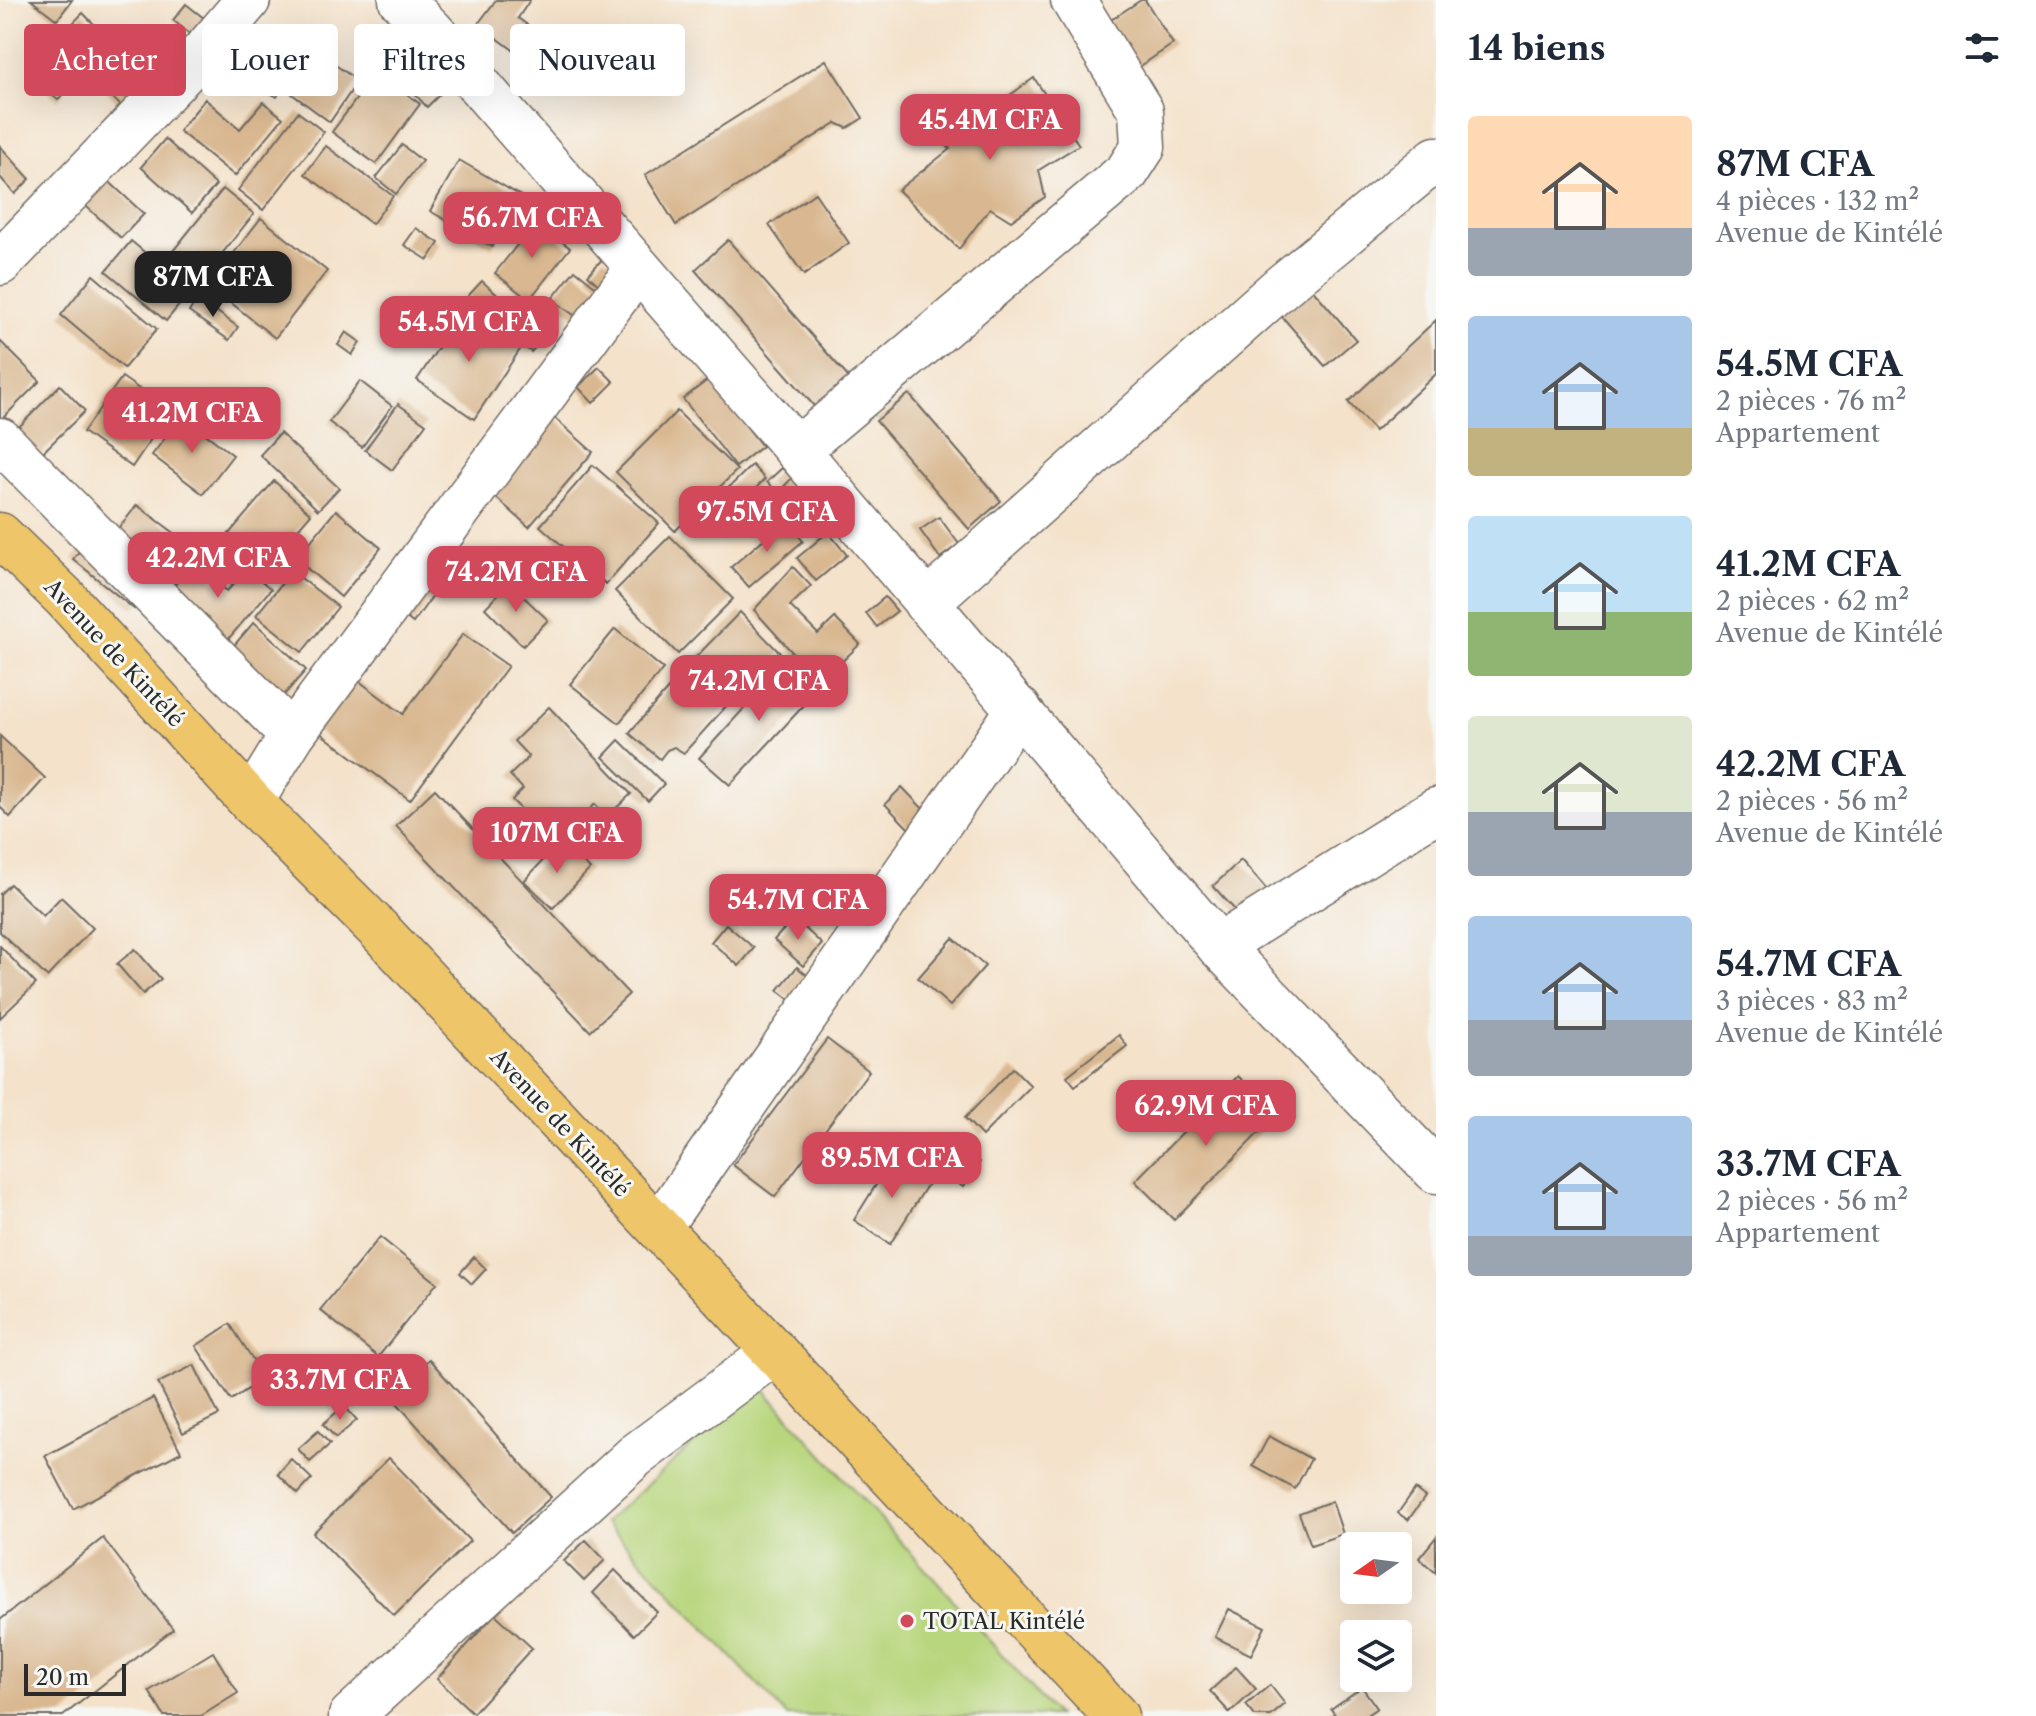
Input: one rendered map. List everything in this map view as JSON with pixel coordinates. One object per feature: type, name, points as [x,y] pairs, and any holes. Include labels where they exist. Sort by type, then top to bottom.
[{"type":"main road","name":"Avenue de Kintélé","points":[[0,535],[65,598],[251,802],[380,931],[1116,1716]]},
{"type":"street","points":[[0,263],[208,47],[248,0]]},
{"type":"street","points":[[797,450],[1127,172],[1143,147],[1141,111],[1073,0]]},
{"type":"street","points":[[427,10],[638,268],[1219,946],[1436,1171]]},
{"type":"street","points":[[926,603],[1281,287],[1436,159]]},
{"type":"street","points":[[251,802],[292,735],[638,268]]},
{"type":"street","points":[[0,440],[292,735]]},
{"type":"street","points":[[659,1227],[1019,709]]},
{"type":"street","points":[[1219,946],[1436,810]]},
{"type":"street","points":[[351,1716],[635,1456],[775,1352]]},
{"type":"green space","points":[[760,1385],[1057,1716],[787,1716],[605,1522]]},
{"type":"building","points":[[31,0],[72,0],[57,20]]},
{"type":"building","points":[[496,0],[530,0],[518,18],[526,24],[510,24],[510,48],[494,36],[494,24],[478,24]]},
{"type":"building","points":[[1145,0],[1173,44],[1133,71],[1103,25]]},
{"type":"building","points":[[186,4],[205,19],[192,36],[186,31],[186,24],[178,24],[173,20]]},
{"type":"building","points":[[83,13],[94,24],[72,24]]},
{"type":"building","points":[[826,60],[863,118],[847,128],[836,123],[676,225],[645,175]]},
{"type":"building","points":[[338,67],[354,78],[354,87],[330,122],[295,96],[338,96]]},
{"type":"building","points":[[1034,78],[1079,145],[1039,170],[1045,197],[1011,221],[990,208],[959,249],[898,190],[950,149],[929,126],[963,100],[979,117]]},
{"type":"building","points":[[111,96],[132,96],[122,107]]},
{"type":"building","points":[[359,96],[410,96],[420,104],[376,164],[332,132]]},
{"type":"building","points":[[417,96],[438,96],[427,107]]},
{"type":"building","points":[[205,99],[240,129],[263,102],[283,118],[235,176],[179,131]]},
{"type":"building","points":[[298,112],[324,132],[263,210],[238,190]]},
{"type":"building","points":[[165,139],[216,185],[192,213],[141,167]]},
{"type":"building","points":[[402,145],[422,161],[396,194],[376,178]]},
{"type":"building","points":[[0,146],[30,179],[15,194],[0,177]]},
{"type":"building","points":[[326,146],[393,196],[372,224],[305,174]]},
{"type":"building","points":[[459,160],[521,196],[492,247],[430,211]]},
{"type":"building","points":[[100,173],[144,214],[121,238],[77,198]]},
{"type":"building","points":[[223,189],[254,214],[195,287],[164,262]]},
{"type":"building","points":[[815,193],[849,243],[804,275],[769,225]]},
{"type":"building","points":[[548,199],[564,219],[553,228],[537,209]]},
{"type":"building","points":[[261,218],[327,271],[275,338],[209,285]]},
{"type":"building","points":[[536,221],[570,248],[529,300],[495,273]]},
{"type":"building","points":[[416,228],[439,243],[428,260],[404,245]]},
{"type":"building","points":[[728,240],[849,378],[815,407],[695,270]]},
{"type":"building","points":[[131,241],[191,291],[166,321],[106,271]]},
{"type":"building","points":[[604,257],[621,272],[605,291],[588,275]]},
{"type":"building","points":[[575,270],[600,290],[578,318],[552,299]]},
{"type":"building","points":[[93,275],[157,329],[124,368],[61,315]]},
{"type":"building","points":[[482,281],[544,338],[531,352],[468,296]]},
{"type":"building","points":[[1309,285],[1356,340],[1325,366],[1278,312]]},
{"type":"building","points":[[198,298],[238,327],[229,340],[189,312]]},
{"type":"building","points":[[464,309],[521,348],[474,419],[417,380]]},
{"type":"building","points":[[1436,320],[1436,374],[1375,431],[1348,402]]},
{"type":"building","points":[[346,332],[360,342],[352,355],[338,345]]},
{"type":"building","points":[[0,341],[40,381],[0,421]]},
{"type":"building","points":[[599,367],[614,382],[593,403],[578,387]]},
{"type":"building","points":[[122,377],[170,411],[132,467],[83,432]]},
{"type":"building","points":[[709,379],[762,446],[736,467],[683,399]]},
{"type":"building","points":[[360,381],[392,406],[362,447],[329,422]]},
{"type":"building","points":[[60,385],[85,411],[41,454],[17,429]]},
{"type":"building","points":[[909,394],[1001,501],[969,529],[876,421]]},
{"type":"building","points":[[398,404],[426,424],[392,470],[365,450]]},
{"type":"building","points":[[677,411],[737,470],[675,531],[616,472]]},
{"type":"building","points":[[549,413],[593,452],[529,527],[485,488]]},
{"type":"building","points":[[182,416],[233,455],[203,494],[152,455]]},
{"type":"building","points":[[280,433],[339,488],[318,510],[260,455]]},
{"type":"building","points":[[593,465],[659,523],[606,584],[540,526]]},
{"type":"building","points":[[752,465],[765,479],[732,512],[718,498]]},
{"type":"building","points":[[782,468],[792,478],[778,493],[767,482]]},
{"type":"building","points":[[274,481],[311,514],[259,574],[222,542]]},
{"type":"building","points":[[137,505],[185,541],[161,573],[113,536]]},
{"type":"building","points":[[336,510],[381,548],[341,597],[296,559]]},
{"type":"building","points":[[939,517],[959,544],[940,558],[920,530]]},
{"type":"building","points":[[786,520],[803,541],[749,587],[731,567]]},
{"type":"building","points":[[828,532],[847,555],[816,581],[797,558]]},
{"type":"building","points":[[670,536],[733,599],[678,654],[615,591]]},
{"type":"building","points":[[86,543],[148,593],[134,609],[73,559]]},
{"type":"building","points":[[193,563],[227,591],[247,569],[271,589],[224,644],[166,595]]},
{"type":"building","points":[[793,567],[811,586],[790,606],[818,634],[835,618],[860,644],[820,683],[754,610]]},
{"type":"building","points":[[292,571],[338,607],[302,652],[256,615]]},
{"type":"building","points":[[419,578],[436,591],[413,623],[396,610]]},
{"type":"building","points":[[509,583],[548,620],[523,646],[485,608]]},
{"type":"building","points":[[885,597],[897,611],[877,627],[866,613]]},
{"type":"building","points":[[740,612],[780,653],[731,703],[691,662]]},
{"type":"building","points":[[254,622],[306,670],[283,696],[231,649]]},
{"type":"building","points":[[615,629],[663,669],[619,723],[570,684]]},
{"type":"building","points":[[463,634],[508,666],[410,800],[308,724],[347,672],[403,714]]},
{"type":"building","points":[[787,661],[818,690],[730,785],[699,758]]},
{"type":"building","points":[[685,670],[695,678],[699,675],[728,704],[684,753],[674,747],[660,759],[629,733]]},
{"type":"building","points":[[549,707],[631,794],[607,817],[595,804],[554,844],[512,800],[523,789],[510,775],[529,757],[514,741]]},
{"type":"building","points":[[0,736],[45,778],[10,817],[0,807]]},
{"type":"building","points":[[619,740],[664,784],[648,801],[603,757]]},
{"type":"building","points":[[902,787],[926,812],[909,829],[885,804]]},
{"type":"building","points":[[435,789],[629,994],[590,1031],[396,826]]},
{"type":"building","points":[[561,841],[590,869],[553,908],[524,881]]},
{"type":"building","points":[[1241,860],[1273,897],[1246,922],[1213,886]]},
{"type":"building","points":[[10,884],[43,916],[61,897],[93,928],[47,977],[0,932],[0,894]]},
{"type":"building","points":[[794,918],[822,944],[803,966],[774,940]]},
{"type":"building","points":[[726,924],[754,948],[739,966],[711,942]]},
{"type":"building","points":[[953,938],[985,966],[950,1006],[918,978]]},
{"type":"building","points":[[0,946],[36,984],[0,1018]]},
{"type":"building","points":[[135,949],[161,979],[143,994],[117,964]]},
{"type":"building","points":[[797,967],[815,982],[797,1005],[778,990]]},
{"type":"building","points":[[1119,1035],[1127,1046],[1075,1086],[1067,1076]]},
{"type":"building","points":[[827,1039],[869,1071],[775,1197],[733,1165]]},
{"type":"building","points":[[1013,1068],[1031,1086],[982,1136],[965,1118]]},
{"type":"building","points":[[1238,1076],[1277,1114],[1174,1220],[1135,1181]]},
{"type":"building","points":[[970,1155],[980,1162],[963,1187],[952,1179]]},
{"type":"building","points":[[894,1156],[931,1179],[890,1244],[854,1220]]},
{"type":"building","points":[[380,1237],[437,1283],[378,1357],[320,1310]]},
{"type":"building","points":[[474,1257],[486,1269],[472,1284],[460,1273]]},
{"type":"building","points":[[230,1324],[265,1378],[231,1400],[196,1346]]},
{"type":"building","points":[[429,1359],[551,1497],[512,1533],[389,1394]]},
{"type":"building","points":[[194,1365],[219,1415],[183,1433],[158,1383]]},
{"type":"building","points":[[153,1398],[181,1452],[73,1509],[45,1456]]},
{"type":"building","points":[[344,1406],[357,1420],[336,1438],[323,1424]]},
{"type":"building","points":[[318,1431],[330,1444],[310,1462],[298,1449]]},
{"type":"building","points":[[1269,1436],[1311,1459],[1295,1489],[1253,1466]]},
{"type":"building","points":[[389,1458],[470,1541],[394,1616],[313,1533]]},
{"type":"building","points":[[291,1459],[312,1479],[298,1494],[278,1474]]},
{"type":"building","points":[[1415,1489],[1425,1497],[1408,1520],[1398,1513]]},
{"type":"building","points":[[1332,1501],[1342,1532],[1311,1545],[1299,1513]]},
{"type":"building","points":[[1436,1537],[1436,1573],[1419,1558]]},
{"type":"building","points":[[103,1538],[173,1629],[63,1716],[0,1716],[0,1620]]},
{"type":"building","points":[[586,1540],[605,1560],[584,1581],[564,1561]]},
{"type":"building","points":[[615,1570],[657,1612],[634,1635],[593,1593]]},
{"type":"building","points":[[1229,1609],[1265,1627],[1251,1655],[1215,1637]]},
{"type":"building","points":[[495,1614],[532,1648],[473,1713],[437,1679]]},
{"type":"building","points":[[213,1652],[238,1693],[201,1716],[164,1716],[149,1691]]},
{"type":"building","points":[[1236,1667],[1256,1689],[1230,1713],[1210,1691]]},
{"type":"building","points":[[1270,1685],[1285,1704],[1271,1716],[1255,1716],[1246,1705]]},
{"type":"building","points":[[1355,1692],[1366,1692],[1377,1708],[1365,1716],[1336,1716],[1331,1709]]},
{"type":"place","name":"TOTAL Kintélé","points":[[907,1621]]}]
